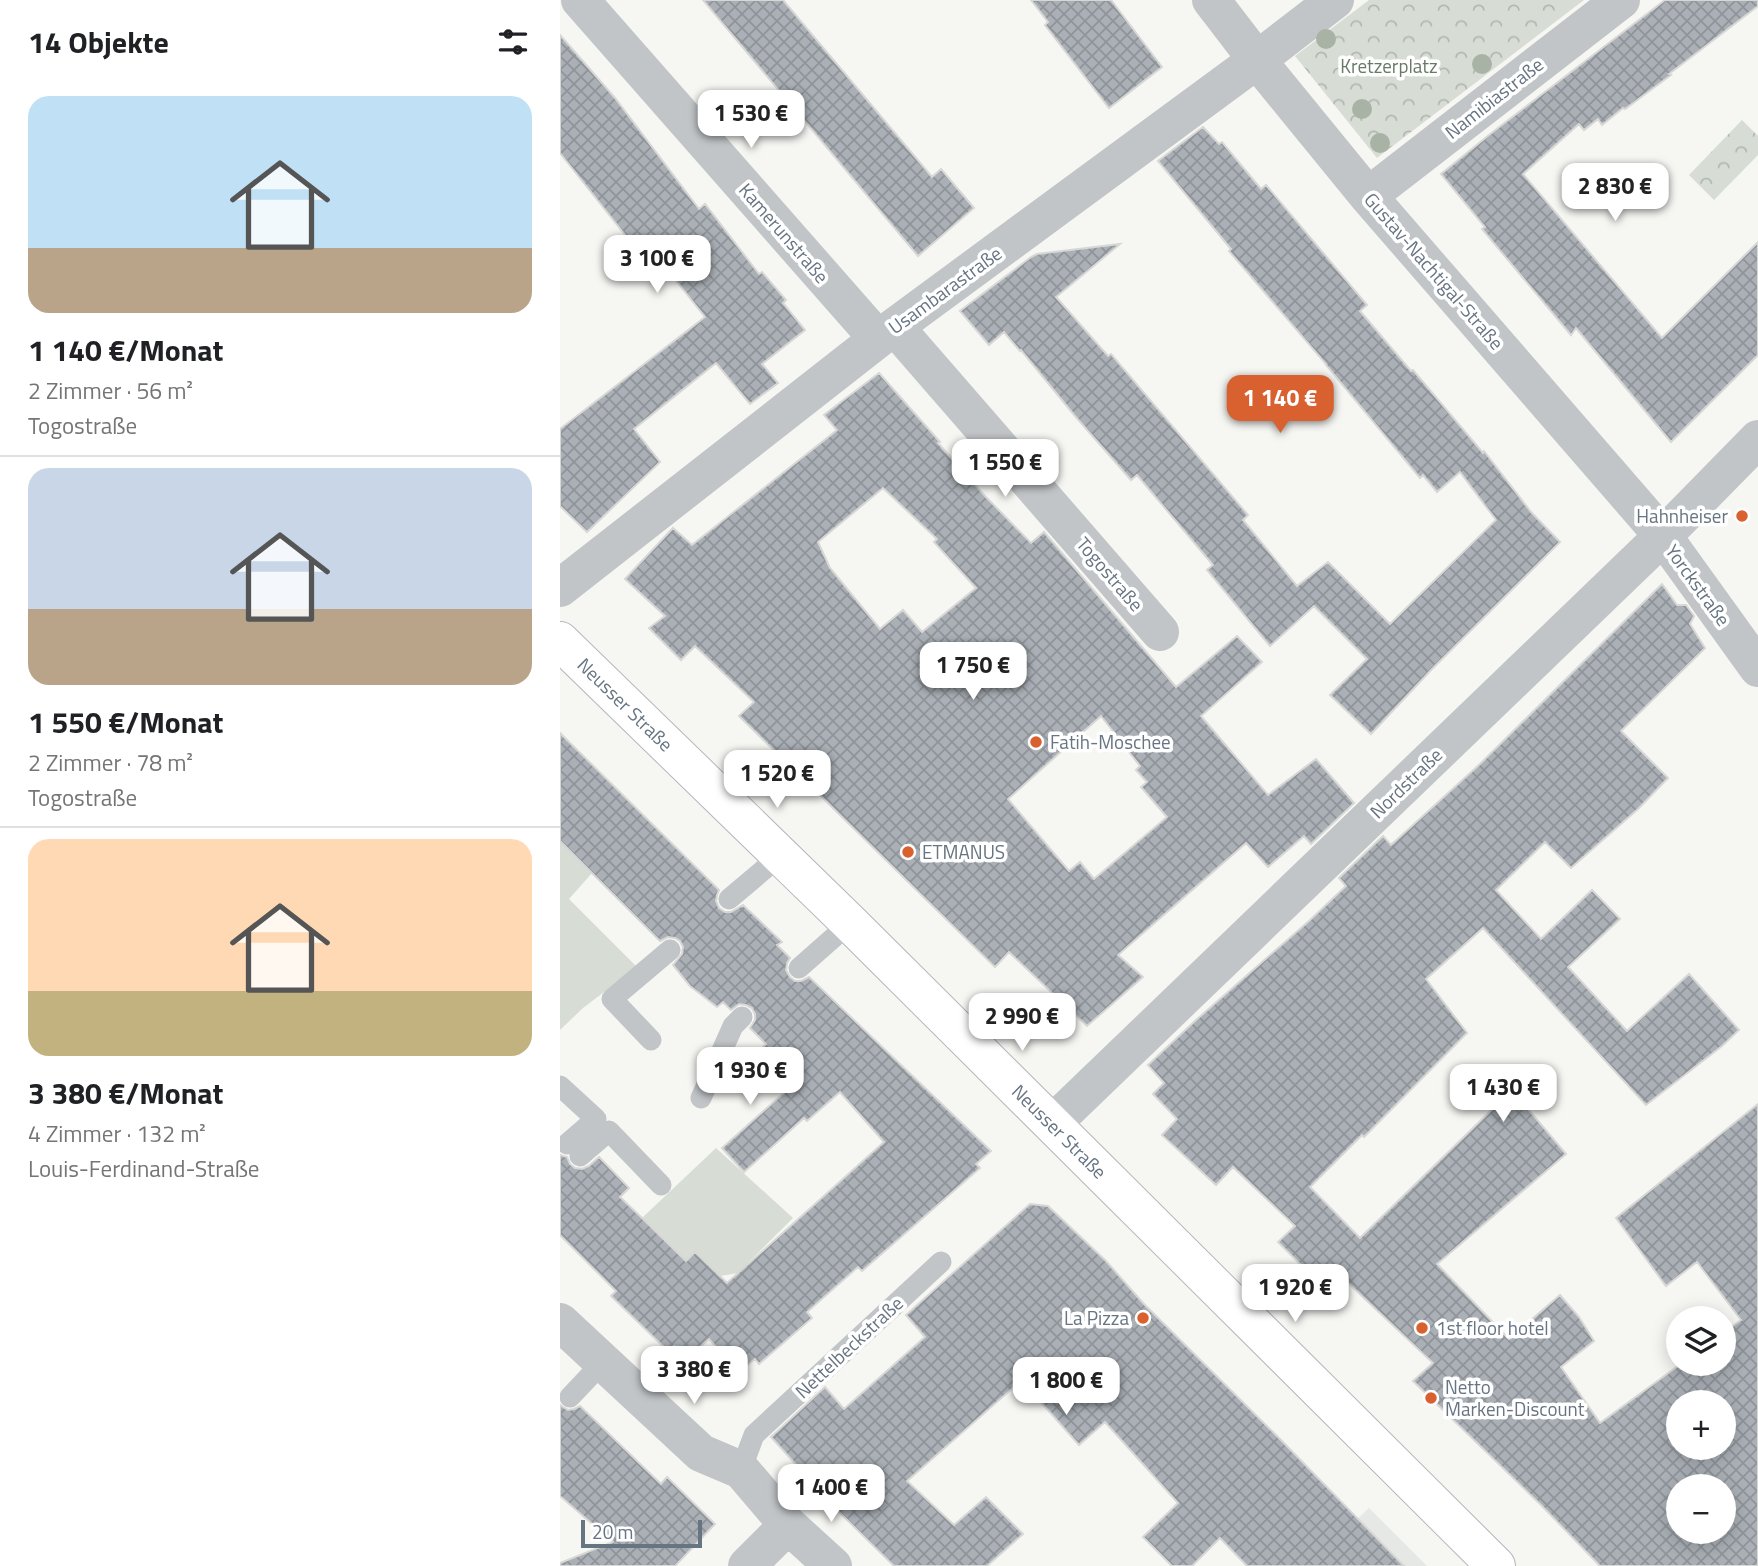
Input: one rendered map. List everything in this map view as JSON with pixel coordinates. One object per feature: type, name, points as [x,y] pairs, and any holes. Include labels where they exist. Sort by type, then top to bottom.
[{"type":"main road","name":"Neusser Straße","points":[[560,641],[850,923],[1496,1566]]},
{"type":"street","name":"Kamerunstraße","points":[[580,0],[887,333]]},
{"type":"street","name":"Gustav-Nachtigal-Straße","points":[[1211,0],[1368,195],[1663,536]]},
{"type":"street","name":"Usambarastraße","points":[[560,589],[887,333],[1258,60],[1335,0]]},
{"type":"street","name":"Namibiastraße","points":[[1368,195],[1621,0]]},
{"type":"street","name":"Togostraße","points":[[887,333],[1160,632]]},
{"type":"street","name":"Nordstraße","points":[[1052,1124],[1663,536],[1758,439]]},
{"type":"street","name":"Yorckstraße","points":[[1663,536],[1758,668]]},
{"type":"street","points":[[560,1322],[701,1453],[741,1470],[788,1524],[832,1566]]},
{"type":"street","points":[[747,1566],[788,1524]]},
{"type":"lane","points":[[729,900],[780,855]]},
{"type":"lane","points":[[799,968],[850,923]]},
{"type":"lane","points":[[651,1040],[612,999],[670,950]]},
{"type":"lane","points":[[701,1098],[733,1026],[742,1017]]},
{"type":"lane","points":[[560,1086],[596,1119],[573,1150],[609,1131],[661,1185]]},
{"type":"lane","name":"Nettelbeckstraße","points":[[741,1470],[754,1435],[941,1262]]},
{"type":"lane","points":[[570,1397],[603,1362]]},
{"type":"shaded area","points":[[1369,1508],[1427,1566],[1309,1566]]},
{"type":"green space","name":"Kretzerplatz","points":[[1369,0],[1584,0],[1377,158],[1295,56]]},
{"type":"green space","points":[[1742,120],[1758,136],[1758,155],[1714,200],[1689,175]]},
{"type":"green space","points":[[560,841],[592,873],[569,899],[637,967],[583,1008],[560,1030]]},
{"type":"green space","points":[[716,1148],[793,1218],[738,1273],[720,1276],[695,1252],[686,1261],[642,1218]]},
{"type":"building","points":[[703,0],[783,0],[932,177],[941,169],[974,208],[918,256]]},
{"type":"building","points":[[1031,0],[1111,0],[1162,67],[1109,108],[1045,25],[1048,22]]},
{"type":"building","points":[[1665,0],[1758,0],[1758,6],[1602,125],[1598,119],[1584,130],[1579,124],[1523,174],[1662,338],[1758,242],[1758,355],[1671,442],[1576,328],[1571,335],[1482,229],[1485,227],[1441,174]]},
{"type":"building","points":[[560,35],[615,98],[699,209],[705,204],[759,274],[762,272],[786,300],[783,303],[805,330],[762,364],[778,383],[750,404],[716,363],[634,429],[660,462],[587,532],[560,506],[560,429],[705,317],[658,258],[649,265],[560,153]]},
{"type":"building","points":[[1203,127],[1219,144],[1222,142],[1261,189],[1266,185],[1367,305],[1360,311],[1483,453],[1484,451],[1531,512],[1560,542],[1432,669],[1371,734],[1330,695],[1367,659],[1314,606],[1270,646],[1207,570],[1213,565],[1137,475],[1131,480],[1004,332],[989,345],[960,311],[1037,254],[1120,244],[1056,297],[1108,356],[1111,354],[1248,515],[1243,520],[1297,586],[1328,562],[1390,624],[1496,520],[1460,472],[1437,492],[1423,475],[1420,478],[1229,251],[1231,249],[1158,161]]},
{"type":"building","points":[[879,373],[986,497],[1031,543],[1044,532],[1176,687],[1237,636],[1262,662],[1201,716],[1268,795],[1316,759],[1354,803],[1311,844],[1304,836],[1268,867],[1246,843],[1118,955],[1143,977],[1087,1026],[1009,952],[995,967],[739,716],[754,702],[695,646],[681,660],[649,628],[665,616],[625,579],[673,528],[692,545],[837,430],[824,415]],"holes":[[[883,488],[937,539],[934,542],[976,588],[922,632],[903,610],[880,629],[830,568],[818,542]],[[1101,716],[1140,766],[1136,770],[1147,782],[1141,787],[1167,817],[1094,879],[1080,862],[1069,871],[1008,799]]]},
{"type":"building","points":[[1662,584],[1677,605],[1686,605],[1694,616],[1690,624],[1705,648],[1621,731],[1668,778],[1638,809],[1571,868],[1545,842],[1496,890],[1541,939],[1592,890],[1620,919],[1568,967],[1627,1031],[1689,974],[1739,1030],[1646,1105],[1483,928],[1426,979],[1467,1033],[1364,1137],[1362,1135],[1310,1187],[1360,1238],[1512,1090],[1566,1154],[1437,1264],[1509,1339],[1560,1295],[1579,1317],[1594,1341],[1561,1367],[1600,1423],[1666,1375],[1736,1376],[1736,1324],[1741,1320],[1736,1313],[1736,1306],[1730,1306],[1697,1262],[1666,1286],[1616,1218],[1758,1104],[1758,1566],[1600,1566],[1413,1381],[1433,1363],[1331,1267],[1317,1281],[1278,1242],[1295,1226],[1233,1167],[1216,1185],[1162,1135],[1177,1119],[1153,1094],[1164,1083],[1148,1065],[1346,886],[1339,878],[1383,836],[1391,845],[1480,764]]},
{"type":"building","points":[[560,733],[719,890],[716,901],[719,908],[731,912],[743,905],[782,942],[777,945],[790,958],[786,970],[790,977],[801,981],[809,977],[991,1151],[976,1164],[980,1168],[862,1271],[858,1267],[807,1312],[812,1318],[759,1364],[755,1359],[739,1372],[709,1339],[688,1358],[674,1346],[669,1352],[611,1296],[616,1291],[560,1235],[560,1155],[567,1157],[575,1168],[582,1169],[599,1157],[629,1188],[620,1197],[686,1261],[695,1252],[727,1283],[884,1142],[840,1092],[807,1121],[804,1118],[744,1172],[722,1148],[785,1092],[768,1073],[774,1067],[760,1050],[766,1044],[750,1028],[755,1014],[752,1008],[746,1005],[739,1004],[731,1010],[723,1002],[717,1007],[690,986],[673,965],[682,954],[680,941],[668,937],[660,941],[560,841]]},
{"type":"building","points":[[1030,1204],[1048,1206],[1106,1261],[1143,1303],[1404,1566],[1247,1566],[1220,1538],[1192,1566],[1172,1566],[1143,1537],[1178,1503],[1105,1422],[1079,1445],[1024,1383],[1018,1389],[1015,1386],[907,1481],[954,1525],[986,1497],[1023,1534],[987,1566],[894,1566],[839,1512],[771,1437],[825,1387],[844,1409],[925,1337],[906,1315]]},
{"type":"building","points":[[560,1405],[568,1410],[580,1406],[661,1484],[667,1477],[715,1524],[675,1566],[560,1566],[560,1563],[613,1542],[560,1496]]},
{"type":"place","name":"Hahnheiser","points":[[1742,516]]},
{"type":"place","name":"Fatih-Moschee","points":[[1036,742]]},
{"type":"place","name":"ETMANUS","points":[[908,852]]},
{"type":"place","name":"La Pizza","points":[[1143,1318]]},
{"type":"place","name":"1st floor hotel","points":[[1422,1328]]},
{"type":"place","name":"Netto Marken-Discount","points":[[1431,1398]]}]
